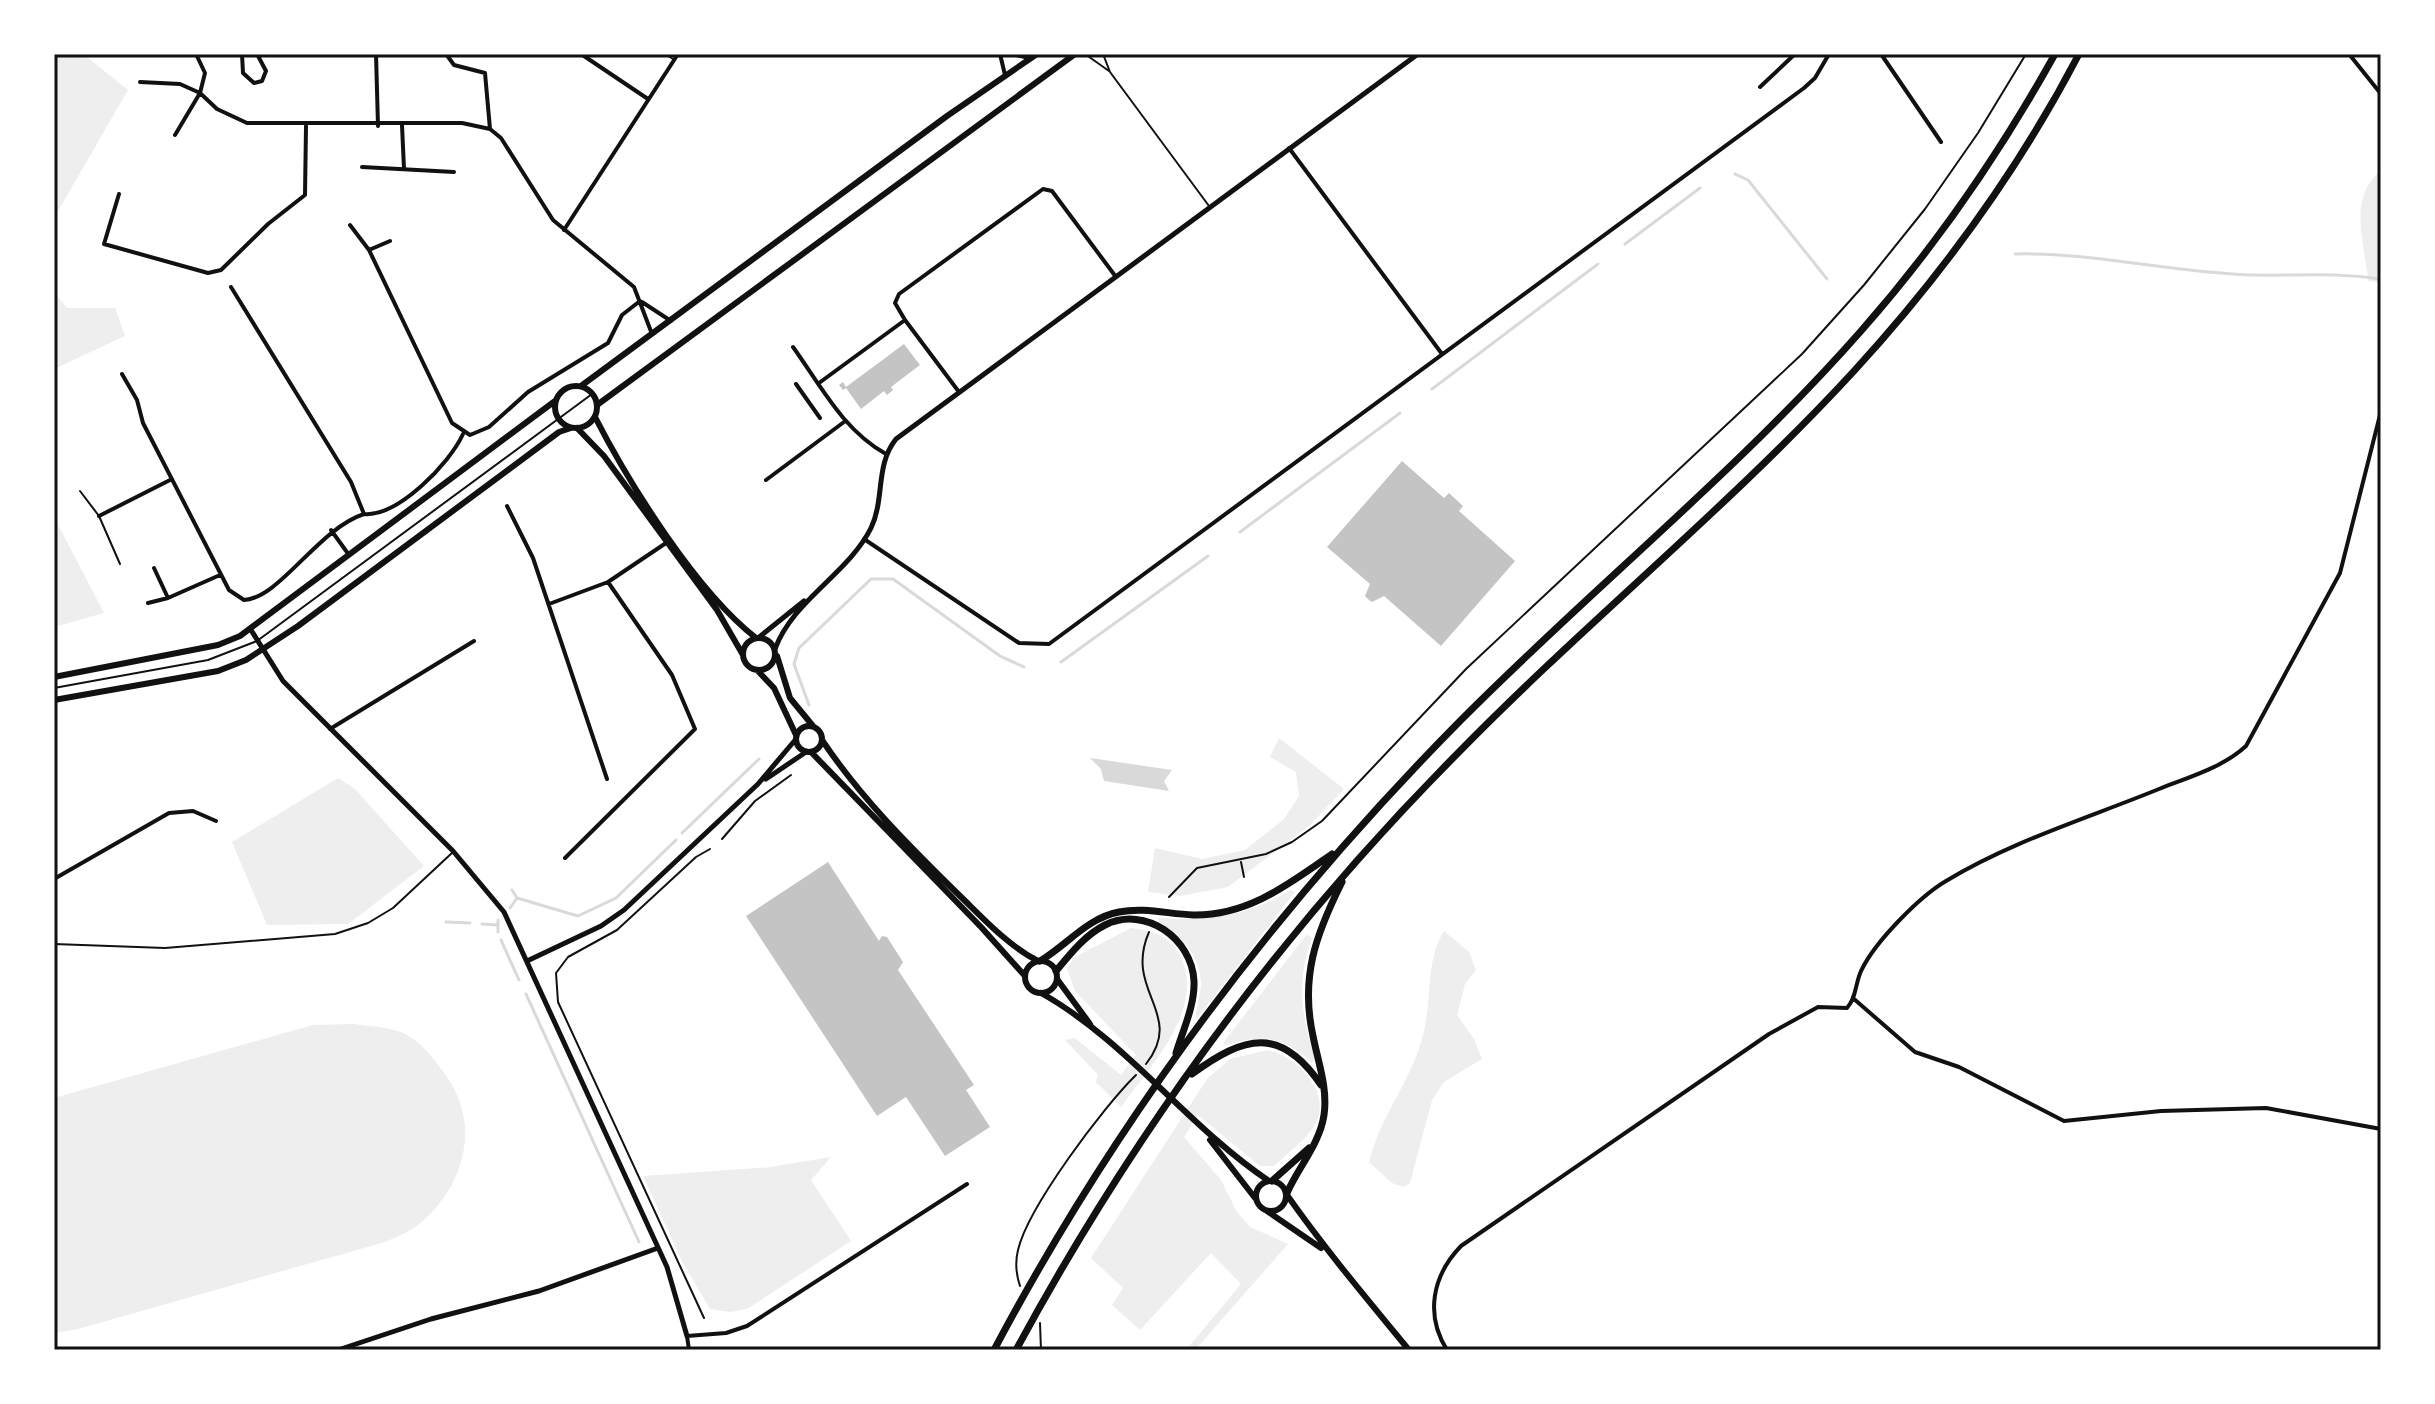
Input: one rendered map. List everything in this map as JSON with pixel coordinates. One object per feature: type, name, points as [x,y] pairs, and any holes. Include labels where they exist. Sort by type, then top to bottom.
[{"type":"highway","points":[[994,1350],[1061,1230],[1173,1060],[1248,960],[1341,849],[1465,717],[1771,425],[1859,333],[1955,215],[2055,54]]},
{"type":"highway","points":[[1016,1350],[1100,1206],[1184,1080],[1260,978],[1347,873],[1505,705],[1789,437],[1867,356],[1923,291],[1986,206],[2079,54]]},
{"type":"highway","points":[[1039,961],[1081,929],[1118,912],[1144,910],[1206,914],[1247,906],[1272,895],[1341,849]]},
{"type":"highway","points":[[1287,1194],[1323,1122],[1323,1088],[1307,1006],[1307,978],[1312,949],[1347,873]]},
{"type":"highway","points":[[1056,975],[1085,940],[1113,922],[1143,921],[1168,932],[1188,957],[1194,983],[1190,1010],[1173,1060]]},
{"type":"highway","points":[[1184,1080],[1233,1048],[1265,1042],[1297,1055],[1323,1088]]},
{"type":"highway","points":[[1270,1181],[1310,1147]]},
{"type":"main road","points":[[597,405],[1075,54]]},
{"type":"main road","points":[[54,677],[139,663],[218,645],[251,630],[555,401],[562,390],[581,386],[653,336],[947,116],[1034,56]]},
{"type":"main road","points":[[581,386],[592,394],[597,405],[595,417],[624,472],[717,610],[747,665],[757,670],[774,688],[796,737],[808,752],[998,944],[1025,976],[1029,988],[1092,1027],[1198,1126],[1270,1181],[1283,1186],[1327,1253],[1372,1302],[1406,1350]]},
{"type":"main road","points":[[555,401],[557,417],[604,456],[722,605],[757,638],[770,641],[790,698],[820,731],[822,740],[851,782],[905,843],[1010,944],[1039,961],[1050,963],[1092,1027]]},
{"type":"main road","points":[[54,700],[218,671],[262,651],[559,432],[595,417]]},
{"type":"main road","points":[[743,655],[748,642],[757,638]]},
{"type":"main road","points":[[757,670],[771,665],[775,651]]},
{"type":"main road","points":[[796,737],[801,728],[813,726]]},
{"type":"main road","points":[[808,752],[822,740]]},
{"type":"main road","points":[[1025,976],[1029,966],[1039,961]]},
{"type":"main road","points":[[1041,993],[1051,989],[1056,975]]},
{"type":"main road","points":[[1198,1126],[1256,1201],[1327,1253]]},
{"type":"main road","points":[[1256,1201],[1258,1188],[1270,1181]]},
{"type":"main road","points":[[1267,1211],[1281,1209],[1287,1194]]},
{"type":"street","points":[[175,135],[200,93],[205,73],[196,54]]},
{"type":"street","points":[[242,54],[243,73],[254,83],[262,81],[266,71],[257,54]]},
{"type":"street","points":[[376,54],[378,126]]},
{"type":"street","points":[[446,54],[454,65],[481,70],[487,77],[490,129]]},
{"type":"street","points":[[581,54],[648,99]]},
{"type":"street","points":[[1000,54],[1006,77]]},
{"type":"street","points":[[1012,54],[1034,56]]},
{"type":"street","points":[[775,651],[783,630],[864,539],[875,516],[886,454],[905,432],[1418,54]]},
{"type":"street","points":[[1760,87],[1795,54]]},
{"type":"street","points":[[864,539],[1019,643],[1030,646],[1049,644],[1804,88],[1815,78],[1829,54]]},
{"type":"street","points":[[1881,54],[1941,142]]},
{"type":"street","points":[[2349,54],[2381,94]]},
{"type":"street","points":[[564,230],[676,57]]},
{"type":"street","points":[[140,82],[180,84],[200,93],[217,109],[247,123],[306,126],[462,123],[490,129],[510,148],[545,209],[564,230],[634,287],[653,336]]},
{"type":"street","points":[[402,125],[404,169]]},
{"type":"street","points":[[119,194],[104,244],[208,273],[221,270],[268,224],[305,195],[306,126]]},
{"type":"street","points":[[1289,148],[1442,354]]},
{"type":"street","points":[[362,167],[454,172]]},
{"type":"street","points":[[959,392],[905,320],[895,303],[899,294],[1043,189],[1052,191],[1116,277]]},
{"type":"street","points":[[350,225],[369,250],[452,423],[463,433],[477,434],[489,427],[528,392],[602,348],[612,337],[622,315],[640,301]]},
{"type":"street","points":[[369,250],[390,241]]},
{"type":"street","points":[[231,287],[351,482],[364,514]]},
{"type":"street","points":[[640,301],[672,322]]},
{"type":"street","points":[[819,383],[905,320]]},
{"type":"street","points":[[793,347],[844,422],[868,444],[886,454]]},
{"type":"street","points":[[122,374],[220,575],[236,597],[244,600],[257,598],[331,530],[364,514],[381,513],[437,473],[463,433]]},
{"type":"street","points":[[796,384],[820,418]]},
{"type":"street","points":[[1447,1350],[1434,1324],[1433,1309],[1442,1271],[1461,1246],[1769,1034],[1818,1007],[1844,1009],[1854,999],[1859,974],[1879,944],[1946,880],[2027,841],[2203,772],[2235,756],[2246,746],[2340,573],[2381,411]]},
{"type":"street","points":[[766,480],[844,422]]},
{"type":"street","points":[[99,516],[172,479]]},
{"type":"street","points":[[507,506],[533,558],[607,779]]},
{"type":"street","points":[[331,530],[350,557]]},
{"type":"street","points":[[549,604],[608,582],[669,541]]},
{"type":"street","points":[[154,568],[168,598]]},
{"type":"street","points":[[148,603],[168,598],[220,575]]},
{"type":"street","points":[[565,858],[695,729],[672,675],[608,582]]},
{"type":"street","points":[[757,638],[812,596]]},
{"type":"street","points":[[251,630],[283,681],[453,851],[504,912],[674,1284],[689,1350]]},
{"type":"street","points":[[330,729],[474,641]]},
{"type":"street","points":[[527,961],[612,919],[758,784],[796,737]]},
{"type":"street","points":[[758,784],[808,752]]},
{"type":"street","points":[[54,879],[169,813],[193,811],[216,821]]},
{"type":"street","points":[[1854,999],[1915,1052],[1959,1067],[2064,1121],[2161,1111],[2266,1108],[2381,1129]]},
{"type":"street","points":[[687,1336],[726,1333],[747,1326],[967,1184]]},
{"type":"street","points":[[338,1350],[576,1279],[658,1248]]},
{"type":"lane","points":[[665,54],[676,57]]},
{"type":"lane","points":[[1085,54],[1110,72]]},
{"type":"lane","points":[[1103,54],[1110,72],[1209,207]]},
{"type":"lane","points":[[54,688],[193,664],[226,655],[257,641],[592,394]]},
{"type":"lane","points":[[80,491],[99,516],[120,564]]},
{"type":"lane","points":[[54,944],[165,948],[335,934],[368,923],[393,908],[453,851]]},
{"type":"path","points":[[1169,897],[1197,868],[1279,849],[1322,821],[1477,657],[1802,354],[1864,285],[1925,209],[1978,133],[2026,54]]},
{"type":"path","points":[[722,839],[755,801],[791,775]]},
{"type":"path","points":[[704,1318],[558,1002],[554,983],[556,973],[568,957],[617,930],[696,857],[710,849]]},
{"type":"path","points":[[1240,860],[1244,877]]},
{"type":"path","points":[[1145,1065],[1157,1046],[1160,1026],[1140,963],[1149,932]]},
{"type":"path","points":[[1035,1214],[1081,1143],[1137,1073]]},
{"type":"shaded area","points":[[54,54],[83,54],[128,90],[54,218]]},
{"type":"shaded area","points":[[2381,171],[2381,283],[2368,281],[2361,207],[2364,194]]},
{"type":"shaded area","points":[[54,292],[67,308],[115,308],[125,336],[54,369]]},
{"type":"shaded area","points":[[54,517],[104,613],[54,627]]},
{"type":"shaded area","points":[[1279,738],[1344,789],[1309,826],[1228,887],[1180,896],[1148,892],[1155,848],[1202,859],[1245,850],[1284,819],[1299,796],[1296,772],[1270,757]]},
{"type":"shaded area","points":[[1090,758],[1172,770],[1164,781],[1169,791],[1104,781],[1101,769]]},
{"type":"shaded area","points":[[338,778],[355,789],[424,866],[348,924],[267,925],[232,842]]},
{"type":"shaded area","points":[[1290,890],[1295,892],[1196,1020],[1201,983],[1197,963],[1182,940],[1158,918],[1210,918],[1243,912]]},
{"type":"shaded area","points":[[1131,928],[1158,935],[1175,947],[1186,974],[1186,994],[1172,1035],[1121,1107],[1096,1082],[1098,1075],[1065,1040],[1075,1038],[1121,1075],[1136,1055],[1075,991],[1067,968],[1075,957]]},
{"type":"shaded area","points":[[1444,931],[1469,952],[1476,970],[1465,984],[1457,1015],[1474,1039],[1482,1059],[1444,1082],[1432,1100],[1410,1183],[1404,1187],[1392,1183],[1369,1162],[1374,1144],[1421,1044],[1434,953]]},
{"type":"shaded area","points":[[1307,934],[1312,938],[1304,970],[1302,998],[1315,1059],[1312,1063],[1292,1048],[1272,1040],[1250,1040],[1226,1046],[1223,1043]]},
{"type":"shaded area","points":[[353,1024],[395,1030],[413,1039],[432,1057],[456,1093],[463,1113],[463,1154],[457,1174],[434,1210],[414,1228],[385,1242],[78,1329],[54,1333],[54,1098],[313,1025]]},
{"type":"shaded area","points":[[1267,1050],[1290,1060],[1316,1088],[1319,1113],[1315,1125],[1306,1136],[1274,1166],[1260,1166],[1198,1115],[1184,1137],[1221,1180],[1237,1212],[1250,1227],[1288,1244],[1195,1350],[1186,1350],[1241,1284],[1211,1253],[1140,1330],[1112,1305],[1123,1288],[1091,1258],[1207,1079],[1230,1059]]},
{"type":"shaded area","points":[[831,1157],[811,1180],[851,1241],[747,1309],[731,1312],[710,1309],[683,1263],[643,1176],[771,1167]]},
{"type":"building","points":[[904,344],[920,365],[891,387],[893,390],[887,395],[884,391],[861,409],[846,388],[843,390],[839,385],[843,382],[846,387]]},
{"type":"building","points":[[1402,461],[1444,498],[1449,493],[1463,506],[1459,511],[1515,561],[1441,646],[1384,596],[1372,602],[1369,600],[1365,596],[1370,584],[1327,547]]},
{"type":"building","points":[[828,862],[879,941],[882,936],[887,937],[903,962],[898,970],[974,1085],[966,1090],[990,1127],[945,1156],[906,1097],[877,1116],[746,916]]},
{"type":"waterway","points":[[1735,174],[1748,180],[1827,279]]},
{"type":"waterway","points":[[1625,244],[1700,188]]},
{"type":"waterway","points":[[2015,254],[2075,256],[2193,271],[2381,279]]},
{"type":"waterway","points":[[1432,389],[1598,264]]},
{"type":"waterway","points":[[1240,532],[1400,413]]},
{"type":"waterway","points":[[1061,662],[1208,556]]},
{"type":"waterway","points":[[809,705],[794,664],[799,648],[871,579],[893,579],[1000,656],[1024,667]]},
{"type":"waterway","points":[[682,833],[759,759]]},
{"type":"waterway","points":[[517,898],[578,916],[616,898],[676,840]]},
{"type":"waterway","points":[[510,908],[517,898],[512,890]]},
{"type":"waterway","points":[[498,920],[498,932]]},
{"type":"waterway","points":[[446,922],[470,923]]},
{"type":"waterway","points":[[482,924],[497,925]]},
{"type":"waterway","points":[[501,940],[519,980]]},
{"type":"waterway","points":[[526,994],[639,1242]]}]
